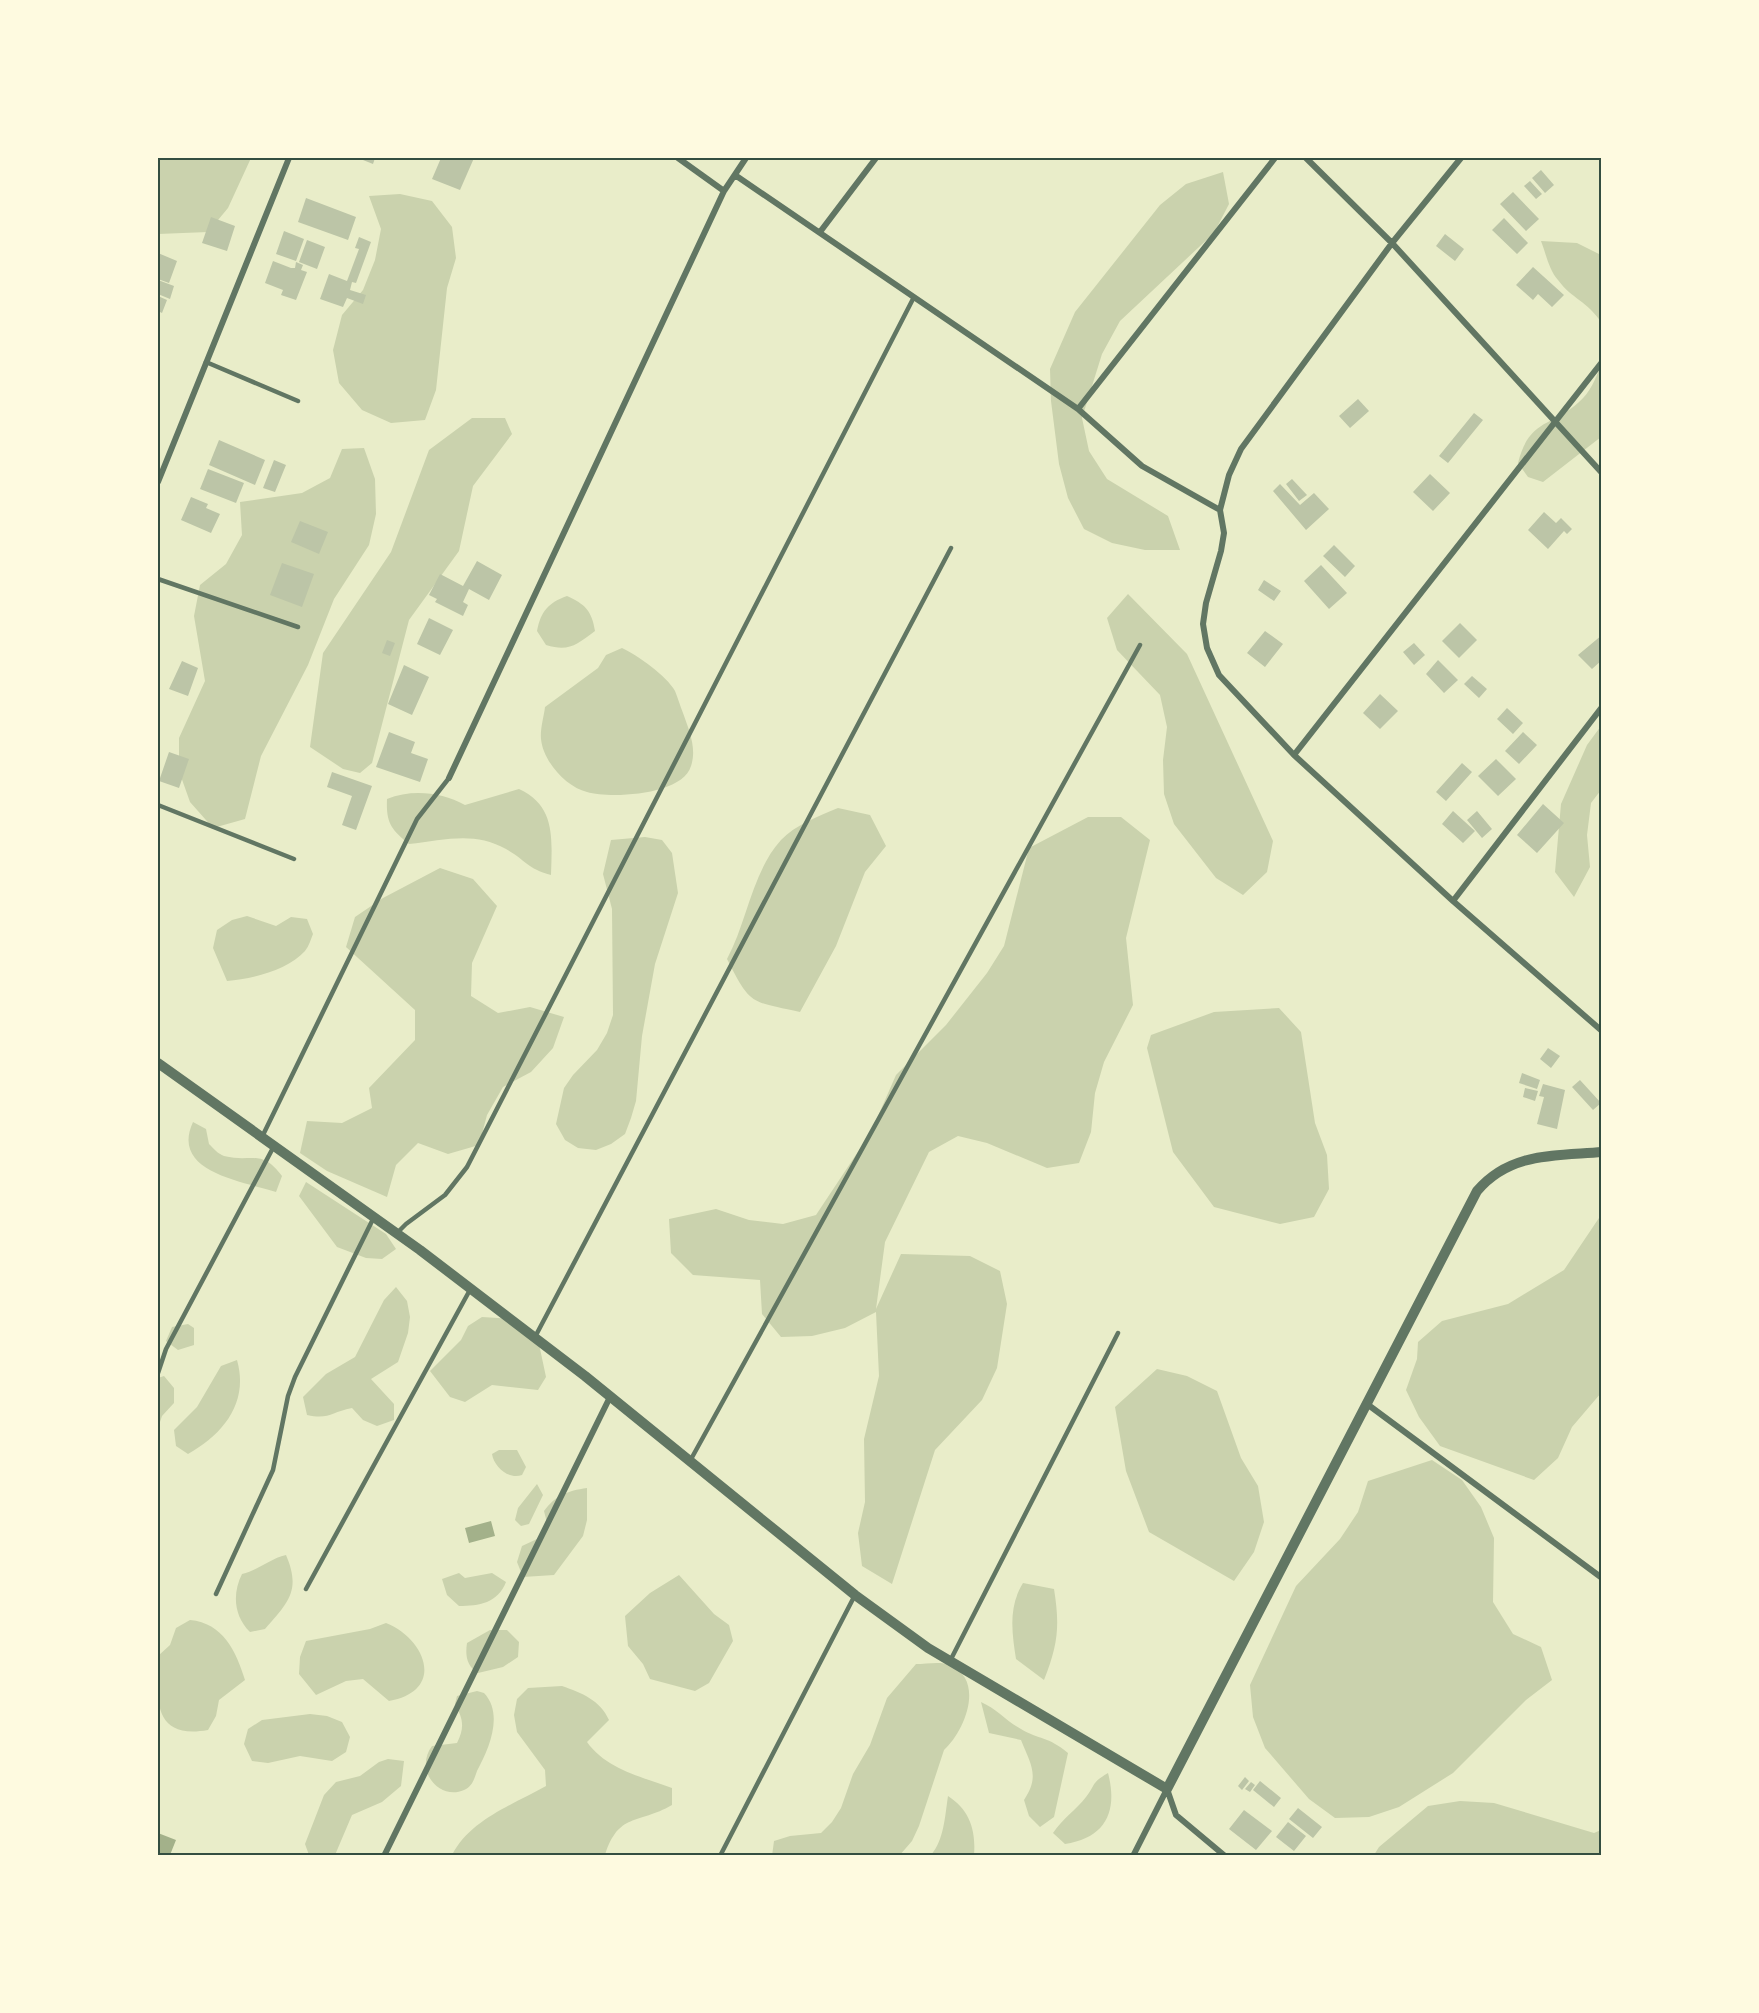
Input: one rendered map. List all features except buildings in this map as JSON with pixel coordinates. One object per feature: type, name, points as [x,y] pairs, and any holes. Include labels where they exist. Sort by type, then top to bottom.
[{"type":"street","points":[[158,482],[289,158]]},
{"type":"street","points":[[678,158],[724,191]]},
{"type":"street","points":[[449,778],[724,191],[746,158]]},
{"type":"street","points":[[820,232],[876,158]]},
{"type":"street","points":[[1078,409],[1275,158]]},
{"type":"street","points":[[1306,158],[1392,243],[1602,473]]},
{"type":"street","points":[[1461,158],[1392,243],[1255,427],[1229,475],[1220,510],[1223,522],[1223,542],[1206,603],[1203,624],[1208,648],[1219,675],[1294,755],[1453,901],[1602,1031]]},
{"type":"street","points":[[735,175],[1078,409],[1142,466],[1220,510]]},
{"type":"street","points":[[1294,755],[1602,362]]},
{"type":"street","points":[[1453,901],[1602,707]]},
{"type":"street","points":[[158,1063],[471,1288],[855,1595],[950,1661],[1167,1789],[1176,1815],[1225,1856]]},
{"type":"street","points":[[1133,1856],[1367,1404],[1465,1209],[1490,1176],[1506,1166],[1528,1159],[1602,1152]]},
{"type":"street","points":[[384,1856],[610,1397]]},
{"type":"street","points":[[1367,1404],[1602,1578]]},
{"type":"lane","points":[[397,1233],[445,1195],[467,1167],[914,297]]},
{"type":"lane","points":[[206,362],[298,401]]},
{"type":"lane","points":[[535,1337],[951,549]]},
{"type":"lane","points":[[158,579],[298,627]]},
{"type":"lane","points":[[690,1461],[1140,645]]},
{"type":"lane","points":[[261,1137],[417,819],[449,778]]},
{"type":"lane","points":[[158,805],[294,859]]},
{"type":"lane","points":[[158,1372],[166,1349],[274,1146]]},
{"type":"lane","points":[[216,1594],[273,1470],[288,1396],[295,1377],[374,1217]]},
{"type":"lane","points":[[306,1589],[471,1288]]},
{"type":"lane","points":[[950,1661],[1118,1333]]},
{"type":"lane","points":[[720,1856],[855,1595]]},
{"type":"shaded area","points":[[158,158],[251,158],[228,208],[208,232],[158,234]]},
{"type":"shaded area","points":[[1223,172],[1229,204],[1214,233],[1120,321],[1102,354],[1082,418],[1089,451],[1107,479],[1168,516],[1180,550],[1145,550],[1112,543],[1084,529],[1068,498],[1059,464],[1051,401],[1050,369],[1075,312],[1160,205],[1186,184]]},
{"type":"shaded area","points":[[400,194],[432,201],[452,227],[456,258],[447,288],[436,390],[425,420],[391,423],[362,410],[339,383],[333,350],[342,315],[363,290],[375,260],[381,229],[369,196]]},
{"type":"shaded area","points":[[1541,241],[1577,243],[1601,255],[1601,322],[1555,276]]},
{"type":"shaded area","points":[[1601,365],[1601,437],[1543,482],[1528,477],[1518,463],[1528,438],[1542,425],[1569,410],[1583,398]]},
{"type":"shaded area","points":[[472,418],[505,418],[512,434],[473,486],[459,551],[409,620],[372,763],[360,773],[343,769],[310,747],[323,653],[391,552],[429,450]]},
{"type":"shaded area","points":[[364,448],[375,479],[376,514],[369,545],[334,599],[308,665],[261,756],[245,819],[213,828],[190,802],[179,771],[179,738],[205,681],[194,616],[200,585],[226,564],[242,535],[240,502],[302,493],[330,478],[342,449]]},
{"type":"shaded area","points":[[1128,594],[1187,654],[1273,841],[1267,872],[1243,895],[1216,878],[1174,824],[1164,794],[1163,760],[1167,727],[1160,695],[1117,650],[1107,618]]},
{"type":"shaded area","points":[[567,596],[587,609],[595,631],[572,646],[561,648],[546,645],[537,631],[541,618],[550,605]]},
{"type":"shaded area","points":[[622,648],[651,666],[675,691],[688,726],[693,759],[685,776],[661,789],[612,795],[587,792],[564,779],[546,756],[541,735],[545,707],[598,668],[606,655]]},
{"type":"shaded area","points":[[1601,726],[1601,790],[1591,803],[1587,835],[1590,867],[1574,897],[1555,872],[1561,804],[1587,745]]},
{"type":"shaded area","points":[[519,789],[531,796],[546,814],[551,836],[551,875],[531,867],[506,849],[482,840],[459,838],[409,844],[391,825],[387,814],[387,799],[406,794],[426,793],[446,797],[465,805]]},
{"type":"shaded area","points":[[838,808],[870,815],[886,846],[865,872],[836,946],[800,1012],[761,1003],[747,994],[727,959],[756,882],[771,853],[781,840],[808,821]]},
{"type":"shaded area","points":[[1088,817],[1121,817],[1150,840],[1126,938],[1133,1005],[1104,1062],[1095,1093],[1091,1132],[1079,1163],[1047,1168],[987,1143],[958,1136],[929,1152],[885,1242],[876,1309],[901,1254],[970,1256],[1000,1271],[1007,1304],[997,1368],[982,1400],[935,1450],[892,1584],[862,1566],[858,1533],[865,1502],[864,1439],[879,1376],[876,1312],[845,1328],[812,1336],[781,1337],[762,1314],[760,1280],[693,1275],[671,1253],[669,1219],[716,1209],[749,1220],[783,1224],[816,1215],[871,1132],[896,1075],[946,1025],[987,973],[1004,946],[1029,848]]},
{"type":"shaded area","points":[[645,837],[662,840],[672,853],[678,893],[655,964],[642,1036],[636,1101],[625,1134],[611,1144],[596,1150],[578,1148],[565,1140],[556,1124],[564,1088],[597,1050],[607,1033],[613,1015],[612,909],[603,874],[611,840]]},
{"type":"shaded area","points":[[440,868],[473,879],[497,906],[472,963],[471,996],[498,1013],[530,1007],[564,1017],[553,1048],[531,1072],[503,1087],[487,1115],[479,1145],[448,1154],[418,1143],[396,1165],[387,1197],[327,1171],[300,1153],[307,1121],[342,1123],[372,1108],[369,1088],[415,1040],[415,1010],[346,947],[355,917],[383,898]]},
{"type":"shaded area","points":[[247,916],[276,926],[291,917],[307,919],[313,934],[309,945],[298,958],[279,968],[258,976],[227,981],[213,948],[217,930],[232,920]]},
{"type":"shaded area","points":[[1279,1008],[1301,1032],[1315,1123],[1327,1155],[1329,1189],[1314,1217],[1280,1224],[1214,1207],[1173,1152],[1147,1048],[1151,1035],[1214,1012]]},
{"type":"shaded area","points":[[193,1122],[206,1129],[209,1144],[222,1155],[262,1159],[275,1167],[282,1176],[276,1192],[228,1178],[200,1163],[191,1152],[189,1139]]},
{"type":"shaded area","points":[[306,1182],[386,1234],[396,1249],[382,1259],[366,1258],[337,1247],[299,1196]]},
{"type":"shaded area","points":[[1601,1215],[1601,1393],[1572,1427],[1558,1458],[1534,1480],[1440,1446],[1419,1417],[1406,1390],[1417,1359],[1418,1342],[1442,1321],[1508,1304],[1564,1270]]},
{"type":"shaded area","points":[[396,1287],[407,1301],[410,1317],[408,1333],[398,1362],[371,1379],[394,1404],[394,1420],[377,1426],[363,1420],[352,1408],[325,1416],[307,1415],[303,1397],[326,1374],[355,1357],[384,1300]]},
{"type":"shaded area","points":[[482,1317],[516,1319],[539,1344],[546,1377],[538,1390],[492,1385],[465,1402],[450,1397],[430,1371],[461,1340],[468,1326]]},
{"type":"shaded area","points":[[188,1324],[194,1328],[194,1345],[178,1350],[166,1341],[172,1327]]},
{"type":"shaded area","points":[[237,1360],[240,1375],[239,1390],[230,1415],[213,1437],[188,1454],[176,1446],[174,1430],[197,1407],[221,1366]]},
{"type":"shaded area","points":[[1157,1369],[1187,1376],[1217,1391],[1241,1458],[1258,1486],[1264,1522],[1254,1552],[1234,1581],[1149,1532],[1126,1471],[1115,1407]]},
{"type":"shaded area","points":[[164,1376],[174,1388],[174,1403],[162,1416],[158,1428],[158,1378]]},
{"type":"shaded area","points":[[499,1450],[517,1450],[526,1467],[522,1475],[512,1476],[499,1468],[492,1454]]},
{"type":"shaded area","points":[[1432,1460],[1462,1480],[1481,1507],[1494,1538],[1493,1602],[1513,1634],[1541,1647],[1552,1680],[1526,1700],[1453,1773],[1399,1807],[1369,1817],[1335,1818],[1309,1799],[1265,1748],[1253,1717],[1250,1685],[1296,1586],[1340,1539],[1358,1512],[1368,1481]]},
{"type":"shaded area","points":[[537,1484],[543,1495],[529,1524],[521,1526],[515,1520],[518,1508]]},
{"type":"shaded area","points":[[587,1488],[587,1520],[583,1536],[554,1575],[523,1577],[517,1562],[522,1546],[537,1539],[548,1527],[544,1511],[553,1501],[563,1495]]},
{"type":"shaded area","points":[[491,1521],[495,1536],[469,1543],[465,1528]]},
{"type":"shaded area","points":[[286,1555],[292,1578],[290,1595],[281,1611],[265,1629],[250,1632],[241,1619],[236,1604],[237,1589],[242,1574]]},
{"type":"shaded area","points":[[459,1573],[465,1578],[492,1573],[506,1582],[503,1589],[493,1599],[474,1605],[459,1606],[447,1595],[442,1579]]},
{"type":"shaded area","points":[[679,1575],[714,1614],[729,1625],[733,1641],[709,1683],[695,1691],[650,1679],[643,1664],[628,1646],[625,1616],[650,1593]]},
{"type":"shaded area","points":[[1023,1583],[1054,1589],[1057,1614],[1055,1646],[1044,1680],[1016,1659],[1013,1611]]},
{"type":"shaded area","points":[[190,1620],[201,1622],[220,1633],[232,1649],[245,1680],[219,1700],[216,1716],[208,1730],[189,1731],[176,1728],[167,1722],[158,1700],[158,1656],[170,1645],[176,1628]]},
{"type":"shaded area","points":[[386,1623],[411,1641],[420,1652],[424,1664],[424,1676],[418,1687],[407,1695],[389,1701],[363,1679],[346,1681],[316,1695],[299,1674],[300,1657],[306,1641],[370,1629]]},
{"type":"shaded area","points":[[490,1630],[507,1630],[519,1642],[518,1657],[503,1667],[478,1673],[471,1667],[468,1660],[467,1643]]},
{"type":"shaded area","points":[[916,1664],[950,1665],[961,1673],[967,1682],[969,1694],[964,1719],[944,1750],[912,1841],[899,1856],[772,1856],[774,1841],[790,1836],[821,1833],[832,1822],[841,1808],[853,1774],[870,1745],[887,1698]]},
{"type":"shaded area","points":[[562,1686],[595,1702],[609,1720],[587,1742],[595,1751],[614,1766],[672,1788],[672,1805],[623,1826],[610,1841],[605,1855],[452,1855],[470,1832],[493,1814],[546,1786],[545,1770],[517,1732],[514,1715],[517,1699],[528,1688]]},
{"type":"shaded area","points":[[477,1691],[484,1693],[493,1711],[493,1732],[490,1742],[469,1786],[455,1792],[446,1791],[432,1781],[426,1765],[427,1755],[432,1746],[457,1743],[462,1723],[455,1704],[457,1696]]},
{"type":"shaded area","points":[[981,1702],[1021,1729],[1055,1744],[1068,1753],[1054,1817],[1040,1827],[1029,1816],[1024,1800],[1033,1777],[1031,1764],[1021,1740],[989,1733]]},
{"type":"shaded area","points":[[310,1714],[327,1716],[342,1722],[350,1737],[346,1752],[332,1761],[300,1756],[268,1763],[252,1761],[244,1744],[248,1729],[262,1720]]},
{"type":"shaded area","points":[[388,1759],[404,1761],[401,1786],[382,1802],[352,1815],[335,1855],[309,1855],[305,1844],[324,1795],[336,1782],[360,1776],[379,1762]]},
{"type":"shaded area","points":[[1108,1773],[1111,1799],[1110,1811],[1106,1820],[1090,1836],[1065,1844],[1053,1833],[1082,1802],[1096,1782]]},
{"type":"shaded area","points":[[948,1796],[962,1808],[970,1822],[974,1838],[974,1855],[931,1855],[939,1842]]},
{"type":"shaded area","points":[[1460,1801],[1494,1803],[1594,1833],[1601,1830],[1601,1855],[1374,1855],[1379,1847],[1428,1806]]},
{"type":"shaded area","points":[[158,1833],[176,1840],[170,1855],[158,1855]]}]
